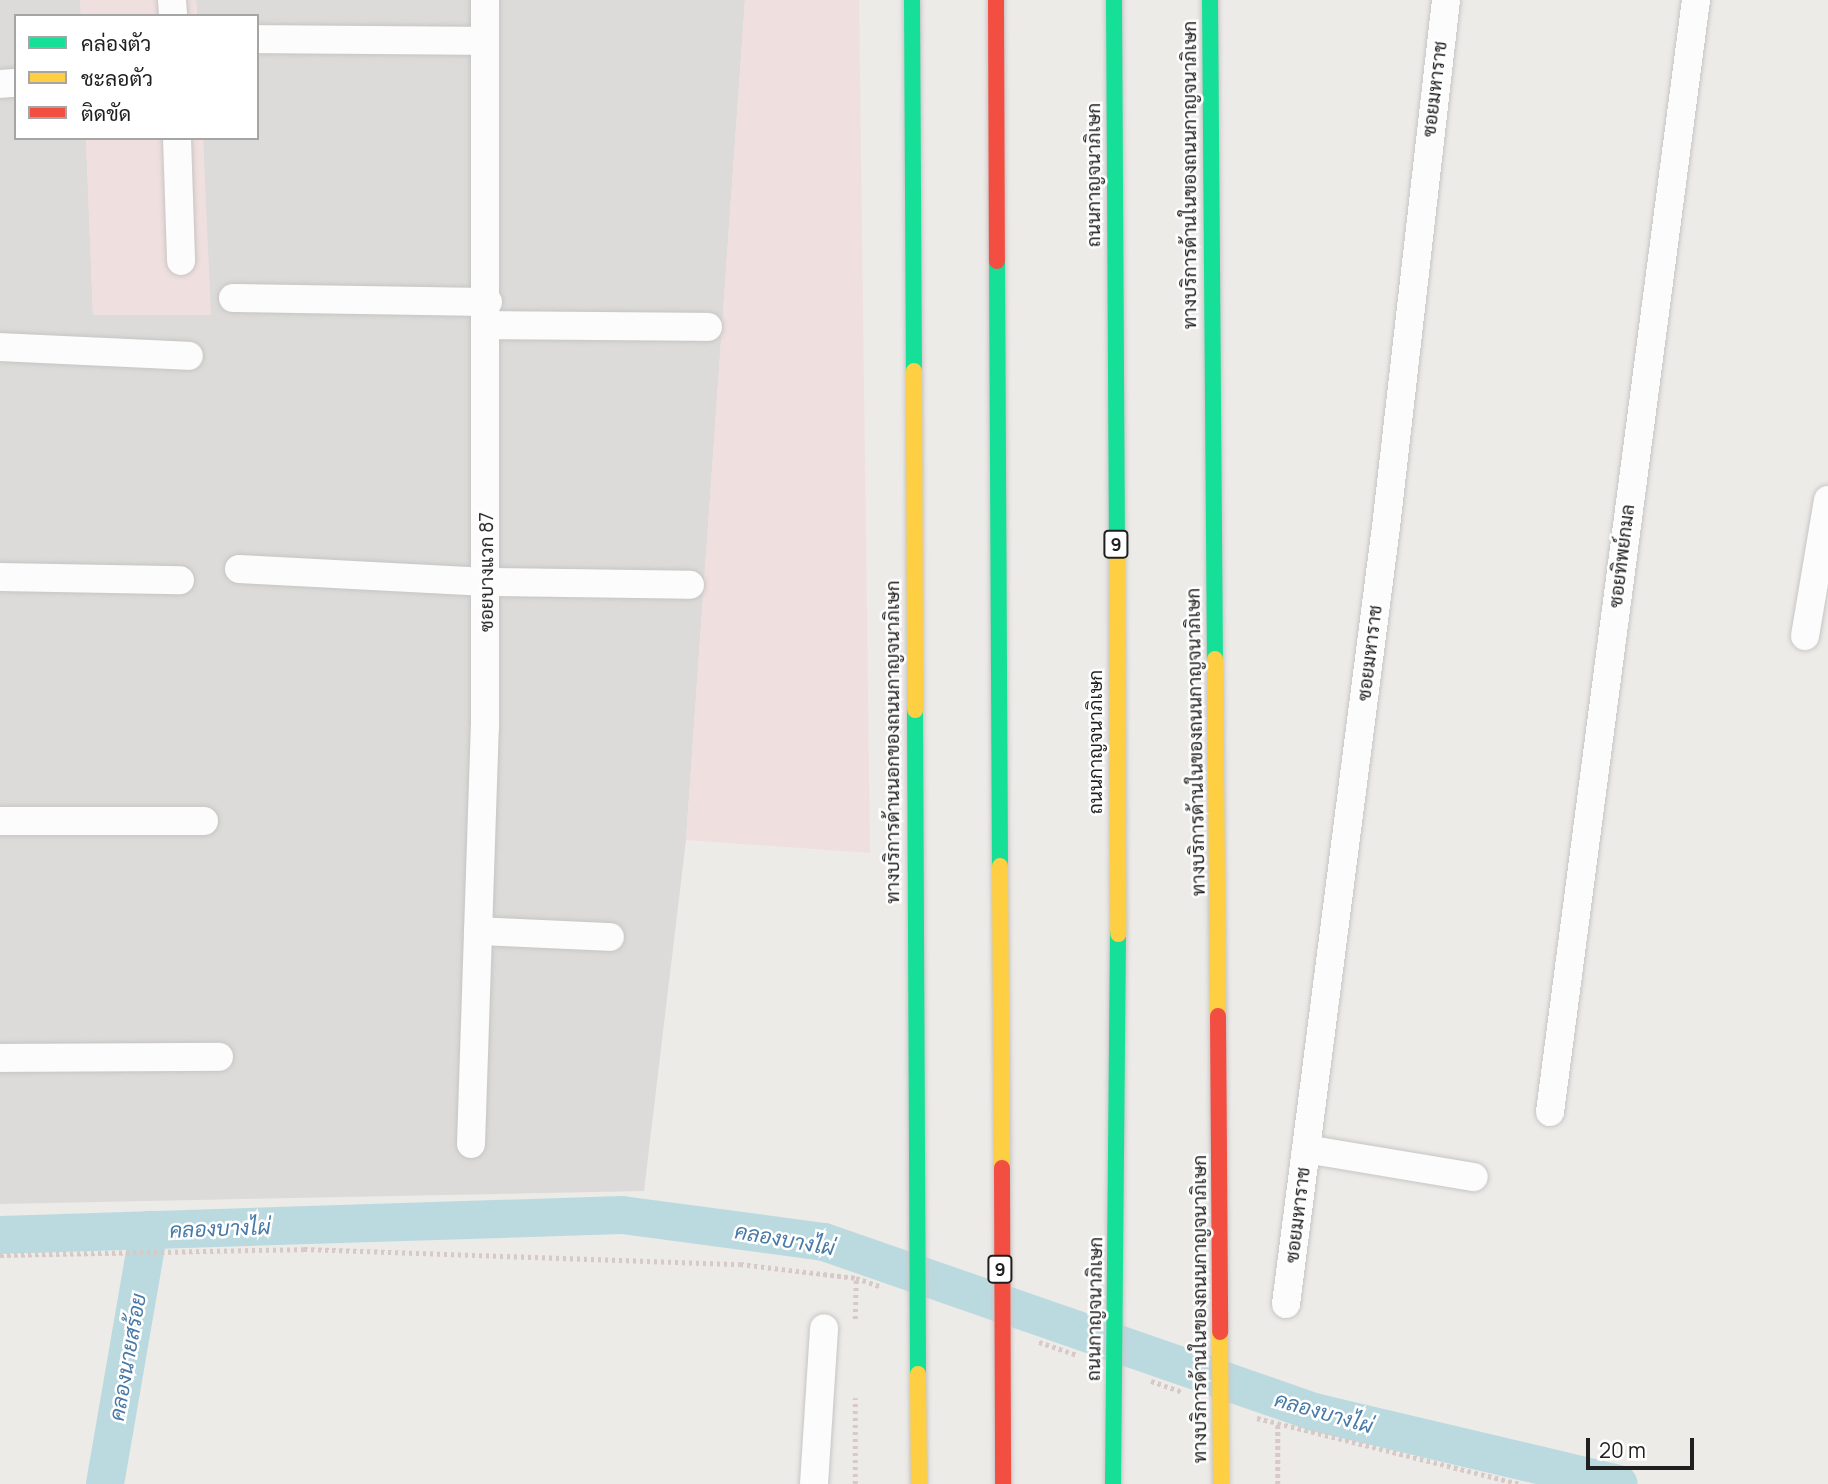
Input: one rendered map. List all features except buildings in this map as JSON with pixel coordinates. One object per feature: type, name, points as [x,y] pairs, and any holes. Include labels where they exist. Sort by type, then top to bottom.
[{"type":"main road","name":"ทางบริการด้านนอกของถนนกาญจนาภิเษก","points":[[912,0],[915,1149],[919,1484]]},
{"type":"main road","name":"9","points":[[996,0],[1003,1484]]},
{"type":"main road","name":"ถนนกาญจนาภิเษก","points":[[1113,1484],[1119,1088],[1114,0]]},
{"type":"main road","name":"ทางบริการด้านในของถนนกาญจนาภิเษก","points":[[1210,0],[1220,1115],[1220,1484]]},
{"type":"street","name":"ซอยบางแวก 87","points":[[471,1144],[486,582],[488,313],[485,0]]},
{"type":"street","name":"ซอยมหาราช","points":[[1286,1304],[1386,527],[1446,0]]},
{"type":"street","name":"ซอยทิพย์กมล","points":[[1550,1112],[1696,0]]},
{"type":"street","points":[[259,39],[485,40]]},
{"type":"street","points":[[177,140],[181,261]]},
{"type":"street","points":[[233,298],[708,327]]},
{"type":"street","points":[[0,347],[189,356]]},
{"type":"street","points":[[1805,636],[1828,500]]},
{"type":"street","points":[[239,569],[486,582],[691,585]]},
{"type":"street","points":[[0,577],[180,580]]},
{"type":"street","points":[[0,821],[204,821]]},
{"type":"street","points":[[478,931],[610,937]]},
{"type":"street","points":[[0,1058],[219,1057]]},
{"type":"street","points":[[1306,1149],[1474,1177]]},
{"type":"street","points":[[814,1484],[824,1328]]},
{"type":"path","points":[[0,1255],[304,1249],[740,1264],[856,1278],[895,1292]]},
{"type":"path","points":[[1027,1338],[1080,1356]]},
{"type":"path","points":[[1146,1379],[1185,1393]]},
{"type":"path","points":[[1251,1416],[1519,1484]]},
{"type":"path","points":[[1278,1425],[1278,1484]]},
{"type":"shaded area","points":[[0,0],[80,0],[81,14],[14,14],[14,140],[86,140],[93,314],[210,315],[203,140],[259,140],[259,14],[197,14],[196,0],[745,0],[686,840],[644,1191],[0,1204]]},
{"type":"shaded area","points":[[80,0],[196,0],[197,14],[81,14]]},
{"type":"shaded area","points":[[745,0],[859,0],[870,853],[686,840]]},
{"type":"shaded area","points":[[86,140],[203,140],[211,315],[93,315]]},
{"type":"waterway","name":"คลองบางไผ่","points":[[0,1235],[622,1215],[824,1242],[1314,1412],[1619,1484]]},
{"type":"waterway","name":"คลองนายสร้อย","points":[[105,1484],[149,1230]]},
{"type":"traffic: fast","points":[[912,0],[914,371]]},
{"type":"traffic: fast","points":[[1114,0],[1117,557]]},
{"type":"traffic: fast","points":[[1210,0],[1215,659]]},
{"type":"traffic: fast","points":[[997,261],[1000,866]]},
{"type":"traffic: fast","points":[[915,710],[918,1374]]},
{"type":"traffic: fast","points":[[1113,1484],[1118,934]]},
{"type":"traffic: slow","points":[[914,371],[915,710]]},
{"type":"traffic: slow","points":[[1117,557],[1118,934]]},
{"type":"traffic: slow","points":[[1215,659],[1218,1016]]},
{"type":"traffic: slow","points":[[1000,866],[1002,1168]]},
{"type":"traffic: slow","points":[[1220,1332],[1221,1484]]},
{"type":"traffic: slow","points":[[918,1374],[919,1484]]},
{"type":"traffic: jam","points":[[996,0],[997,261]]},
{"type":"traffic: jam","points":[[1218,1016],[1220,1332]]},
{"type":"traffic: jam","points":[[1002,1168],[1003,1484]]}]
